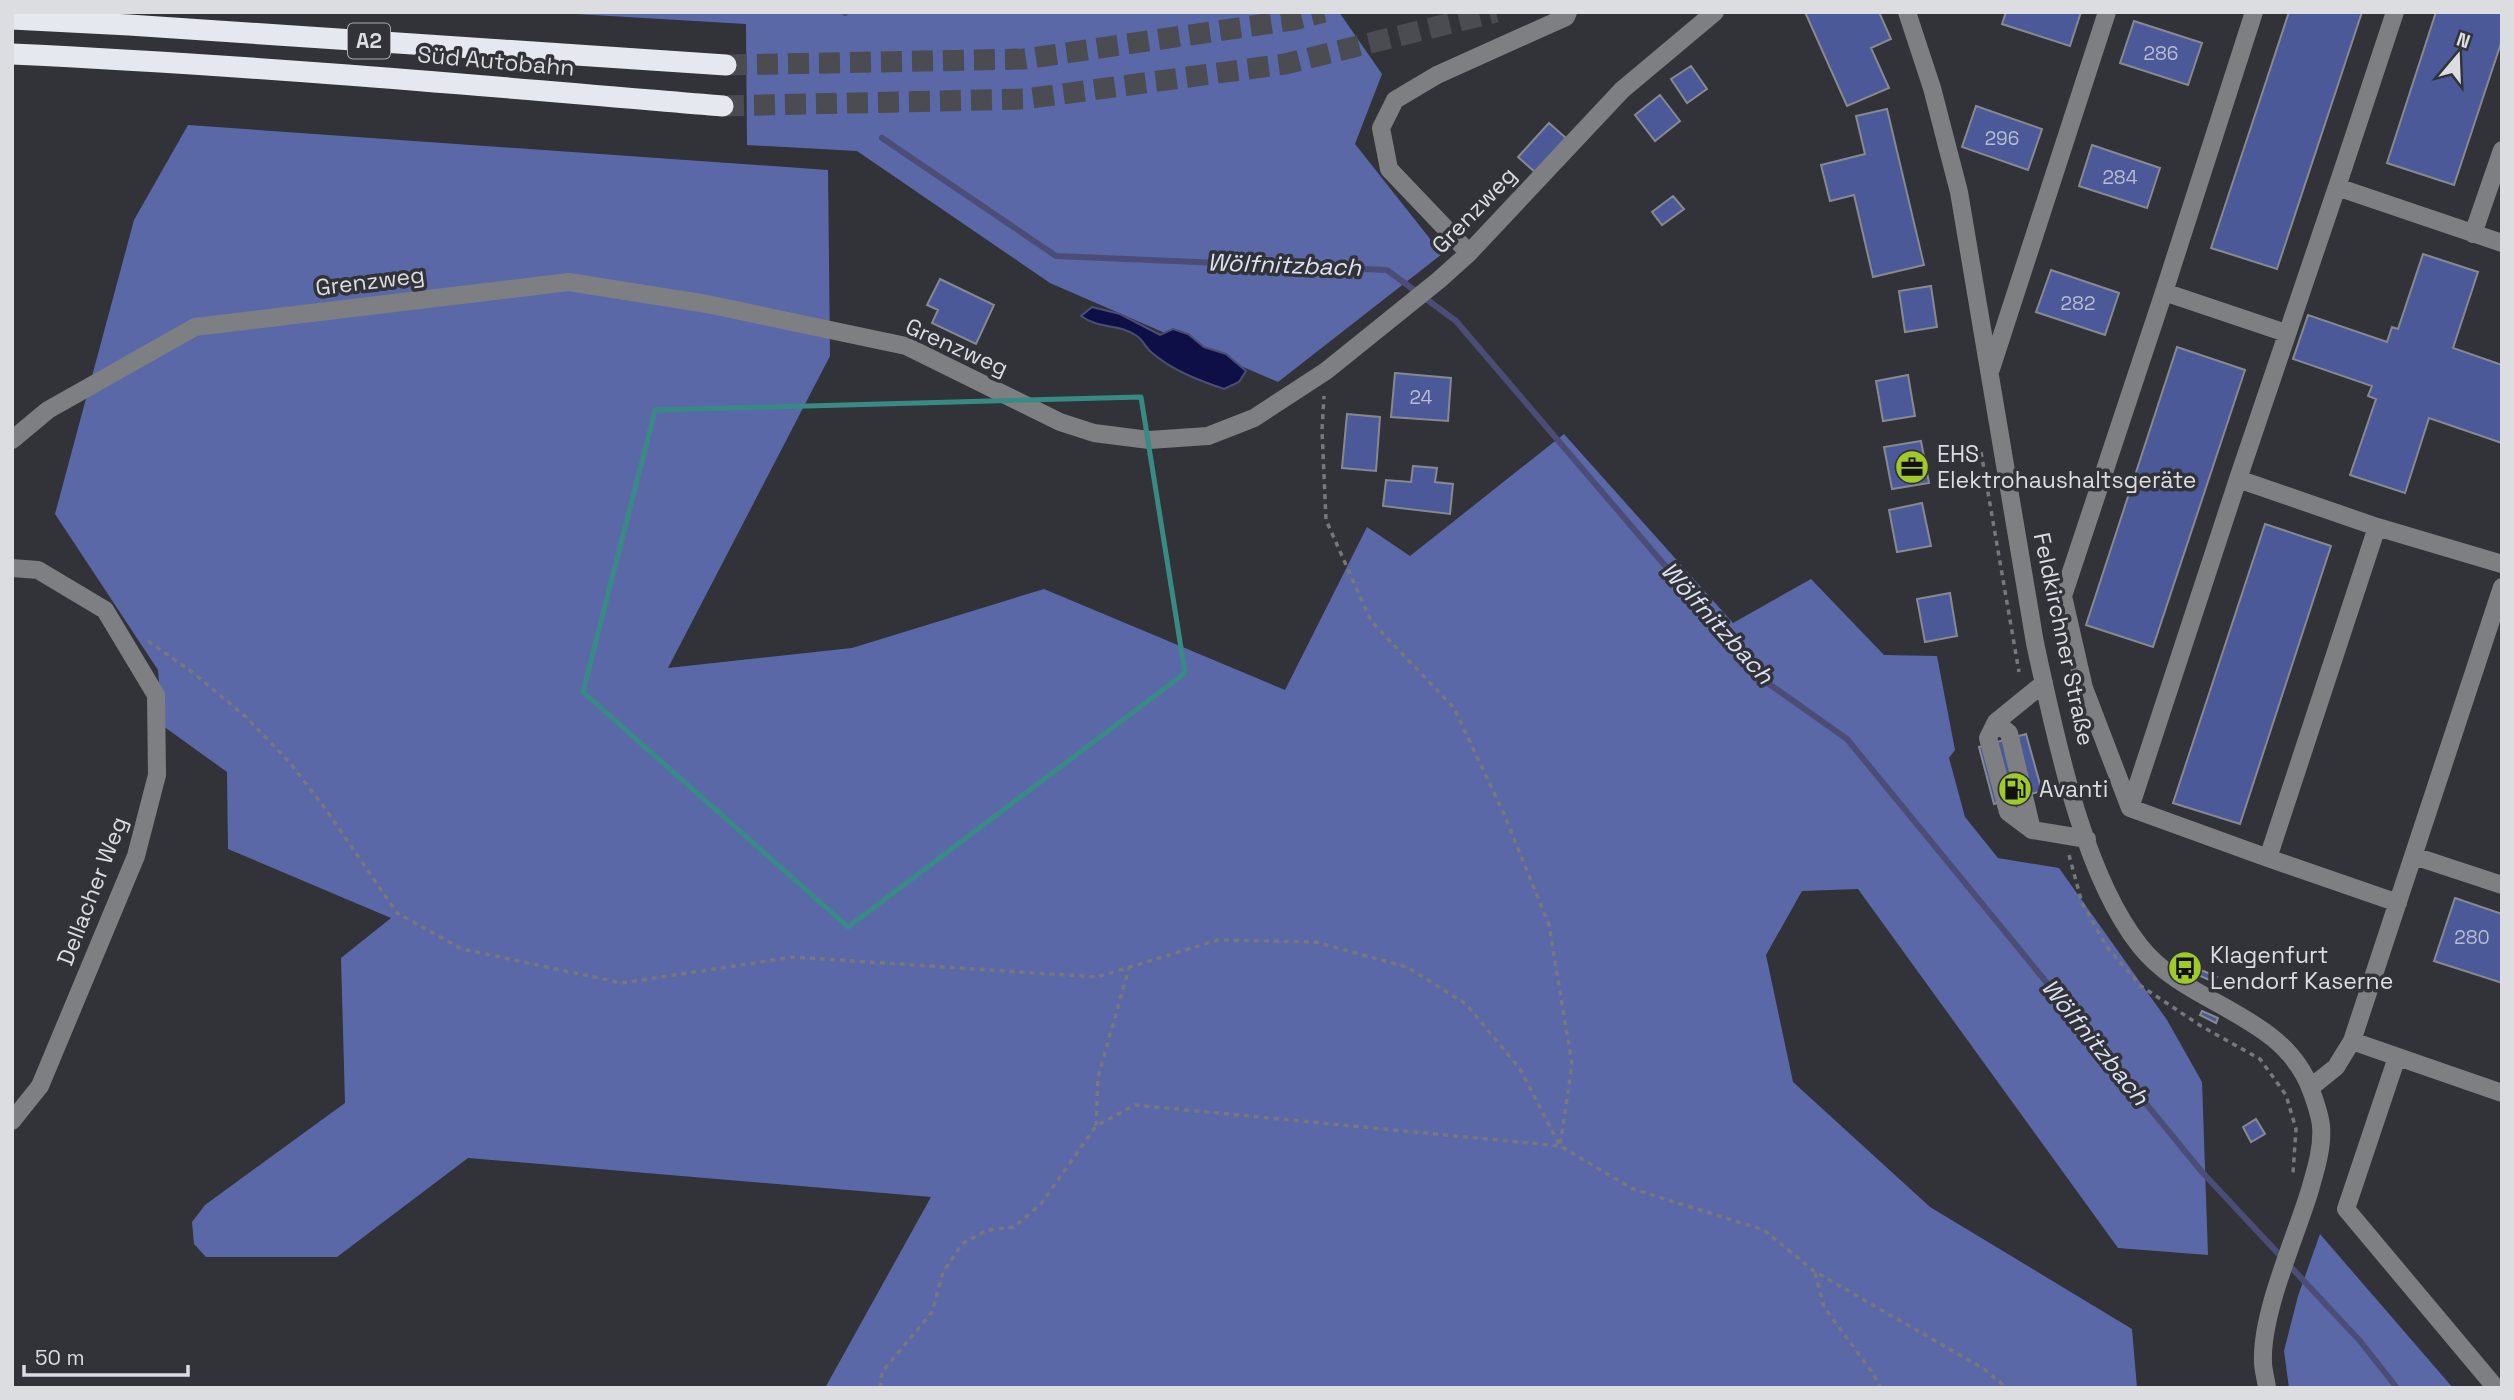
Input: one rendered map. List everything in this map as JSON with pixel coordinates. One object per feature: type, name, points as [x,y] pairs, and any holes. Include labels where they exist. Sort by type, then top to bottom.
[{"type":"highway","name":"Süd Autobahn","points":[[12,19],[726,65]]},
{"type":"highway","name":"Süd Autobahn","points":[[12,54],[232,67],[723,106]]},
{"type":"street","points":[[1469,253],[1390,169],[1381,128],[1395,100],[1437,75],[1566,17],[1569,12]]},
{"type":"street","name":"Grenzweg","points":[[12,440],[48,410],[195,327],[569,282],[707,304],[906,346],[1060,422],[1094,433],[1149,440],[1208,436],[1254,418],[1326,370],[1439,280],[1469,253],[1622,90],[1715,12]]},
{"type":"street","name":"Feldkirchner Straße","points":[[1907,12],[1932,88],[1959,192],[2035,643],[2054,728],[2087,839],[2120,916],[2141,947],[2173,978],[2255,1024],[2288,1051],[2310,1088],[2321,1125],[2317,1164],[2265,1336],[2263,1362],[2267,1388]]},
{"type":"street","points":[[1990,373],[2107,12]]},
{"type":"street","points":[[2254,12],[2063,596],[2084,688],[2130,808],[2398,903]]},
{"type":"street","points":[[2130,808],[2395,12]]},
{"type":"street","points":[[2473,234],[2502,150]]},
{"type":"street","points":[[2337,187],[2502,243]]},
{"type":"street","points":[[2164,292],[2286,333]]},
{"type":"street","points":[[2238,479],[2377,527],[2502,564]]},
{"type":"street","points":[[2268,858],[2377,527]]},
{"type":"street","name":"Dellacher Weg","points":[[12,568],[38,570],[104,610],[156,695],[156,775],[136,856],[40,1086],[12,1121]]},
{"type":"street","points":[[2310,1088],[2336,1067],[2352,1041],[2502,587]]},
{"type":"street","points":[[2044,682],[1996,722],[2009,733],[2032,831],[2087,839]]},
{"type":"street","points":[[2414,856],[2502,885]]},
{"type":"street","points":[[2352,1041],[2502,1093]]},
{"type":"street","points":[[2397,1057],[2346,1209],[2496,1388]]},
{"type":"path","points":[[1326,370],[1322,430],[1326,520],[1371,621],[1454,708],[1504,814],[1549,925],[1572,1064],[1560,1146]]},
{"type":"path","points":[[141,636],[192,672],[246,717],[291,764],[397,913],[462,949],[622,984],[793,957],[1097,977],[1218,940],[1316,942],[1407,967],[1466,1004],[1520,1069],[1560,1146]]},
{"type":"path","points":[[1096,1126],[1098,1077],[1129,968]]},
{"type":"path","points":[[880,1388],[882,1372],[932,1312],[943,1272],[962,1244],[987,1230],[1014,1227],[1041,1204],[1096,1126],[1135,1105],[1560,1146],[1633,1189],[1764,1230],[1814,1271],[1984,1369],[2007,1388]]},
{"type":"path","points":[[1814,1271],[1824,1307],[1872,1371],[1881,1388]]},
{"type":"highlighted area","points":[[1141,397],[1185,673],[848,927],[583,692],[655,410]]},
{"type":"shaded area","points":[[542,12],[1339,12],[1382,74],[1355,144],[1442,254],[1278,382],[1050,283],[857,151],[747,145],[746,24]]},
{"type":"shaded area","points":[[188,125],[828,170],[830,356],[668,668],[852,648],[1044,589],[1285,690],[1367,527],[1410,556],[1564,434],[1733,623],[1811,579],[1884,655],[1937,656],[1955,750],[1949,758],[1965,817],[1998,858],[2059,868],[2167,1020],[2202,1082],[2208,1255],[2118,1248],[1858,889],[1802,891],[1766,955],[1793,1082],[1930,1207],[2132,1329],[2137,1388],[825,1388],[931,1197],[468,1158],[337,1257],[206,1257],[194,1244],[192,1222],[205,1205],[345,1103],[341,958],[391,918],[228,849],[227,772],[163,726],[158,670],[55,514],[134,220]]},
{"type":"shaded area","points":[[1092,307],[1120,314],[1160,335],[1173,329],[1188,334],[1204,347],[1226,354],[1246,371],[1239,382],[1224,389],[1195,378],[1159,359],[1130,332],[1095,323],[1081,316]]},
{"type":"shaded area","points":[[2320,1234],[2453,1388],[2289,1388],[2284,1351],[2298,1296]]},
{"type":"building","points":[[1805,12],[1879,12],[1891,39],[1871,48],[1889,88],[1847,106]]},
{"type":"building","points":[[2006,12],[2081,12],[2070,46],[2002,24]]},
{"type":"building","points":[[2289,12],[2362,12],[2277,269],[2211,248]]},
{"type":"building","points":[[2436,12],[2502,12],[2502,40],[2454,185],[2387,163]]},
{"type":"building","points":[[2134,21],[2202,43],[2188,85],[2120,63]]},
{"type":"building","points":[[1691,66],[1707,89],[1687,103],[1671,79]]},
{"type":"building","points":[[1660,95],[1680,121],[1655,141],[1635,115]]},
{"type":"building","points":[[1976,106],[2042,129],[2028,170],[1962,147]]},
{"type":"building","points":[[1887,109],[1924,265],[1873,277],[1854,195],[1830,201],[1821,165],[1865,154],[1856,116]]},
{"type":"building","points":[[1549,123],[1566,138],[1535,172],[1518,157]]},
{"type":"building","points":[[2092,145],[2160,168],[2147,208],[2079,186]]},
{"type":"building","points":[[1673,196],[1684,209],[1662,225],[1652,212]]},
{"type":"building","points":[[2423,254],[2478,272],[2453,348],[2502,365],[2502,443],[2429,418],[2405,493],[2350,475],[2376,399],[2368,396],[2372,386],[2293,359],[2308,315],[2387,342],[2392,327],[2398,329]]},
{"type":"building","points":[[2051,270],[2119,293],[2105,335],[2036,312]]},
{"type":"building","points":[[940,279],[994,305],[976,344],[932,323],[938,310],[927,305]]},
{"type":"building","points":[[1931,286],[1937,327],[1905,332],[1899,291]]},
{"type":"building","points":[[2177,347],[2245,370],[2153,647],[2086,625]]},
{"type":"building","points":[[1395,373],[1451,378],[1448,421],[1391,417]]},
{"type":"building","points":[[1908,375],[1915,416],[1883,421],[1876,381]]},
{"type":"building","points":[[1347,414],[1380,417],[1376,471],[1342,468]]},
{"type":"building","points":[[1921,441],[1929,483],[1892,489],[1884,447]]},
{"type":"building","points":[[1413,466],[1437,468],[1435,482],[1453,484],[1450,514],[1383,506],[1386,480],[1411,482]]},
{"type":"building","points":[[1922,503],[1931,546],[1897,552],[1889,510]]},
{"type":"building","points":[[2265,524],[2331,546],[2240,824],[2173,803]]},
{"type":"building","points":[[1950,593],[1957,636],[1925,642],[1917,599]]},
{"type":"building","points":[[2026,734],[2042,791],[1994,804],[1979,747]]},
{"type":"building","points":[[2455,898],[2502,914],[2502,983],[2434,961]]},
{"type":"building","points":[[2201,970],[2217,977],[2214,982],[2198,975]]},
{"type":"building","points":[[2202,1011],[2218,1018],[2216,1023],[2200,1015]]},
{"type":"building","points":[[2256,1119],[2265,1134],[2251,1142],[2243,1127]]},
{"type":"waterway","name":"Wölfnitzbach","points":[[882,138],[1056,256],[1387,270],[1456,321],[1762,679],[1847,739],[2202,1172],[2360,1341],[2397,1388]]},
{"type":"tunnel","points":[[726,65],[1024,59],[1293,20],[1324,12]]},
{"type":"tunnel","points":[[723,106],[1025,99],[1285,64],[1496,12]]},
{"type":"place","name":"EHS Elektrohaushaltsgeräte","points":[[1912,467]]},
{"type":"place","name":"Avanti","points":[[2015,789]]},
{"type":"place","name":"Klagenfurt Lendorf Kaserne","points":[[2185,968]]}]
